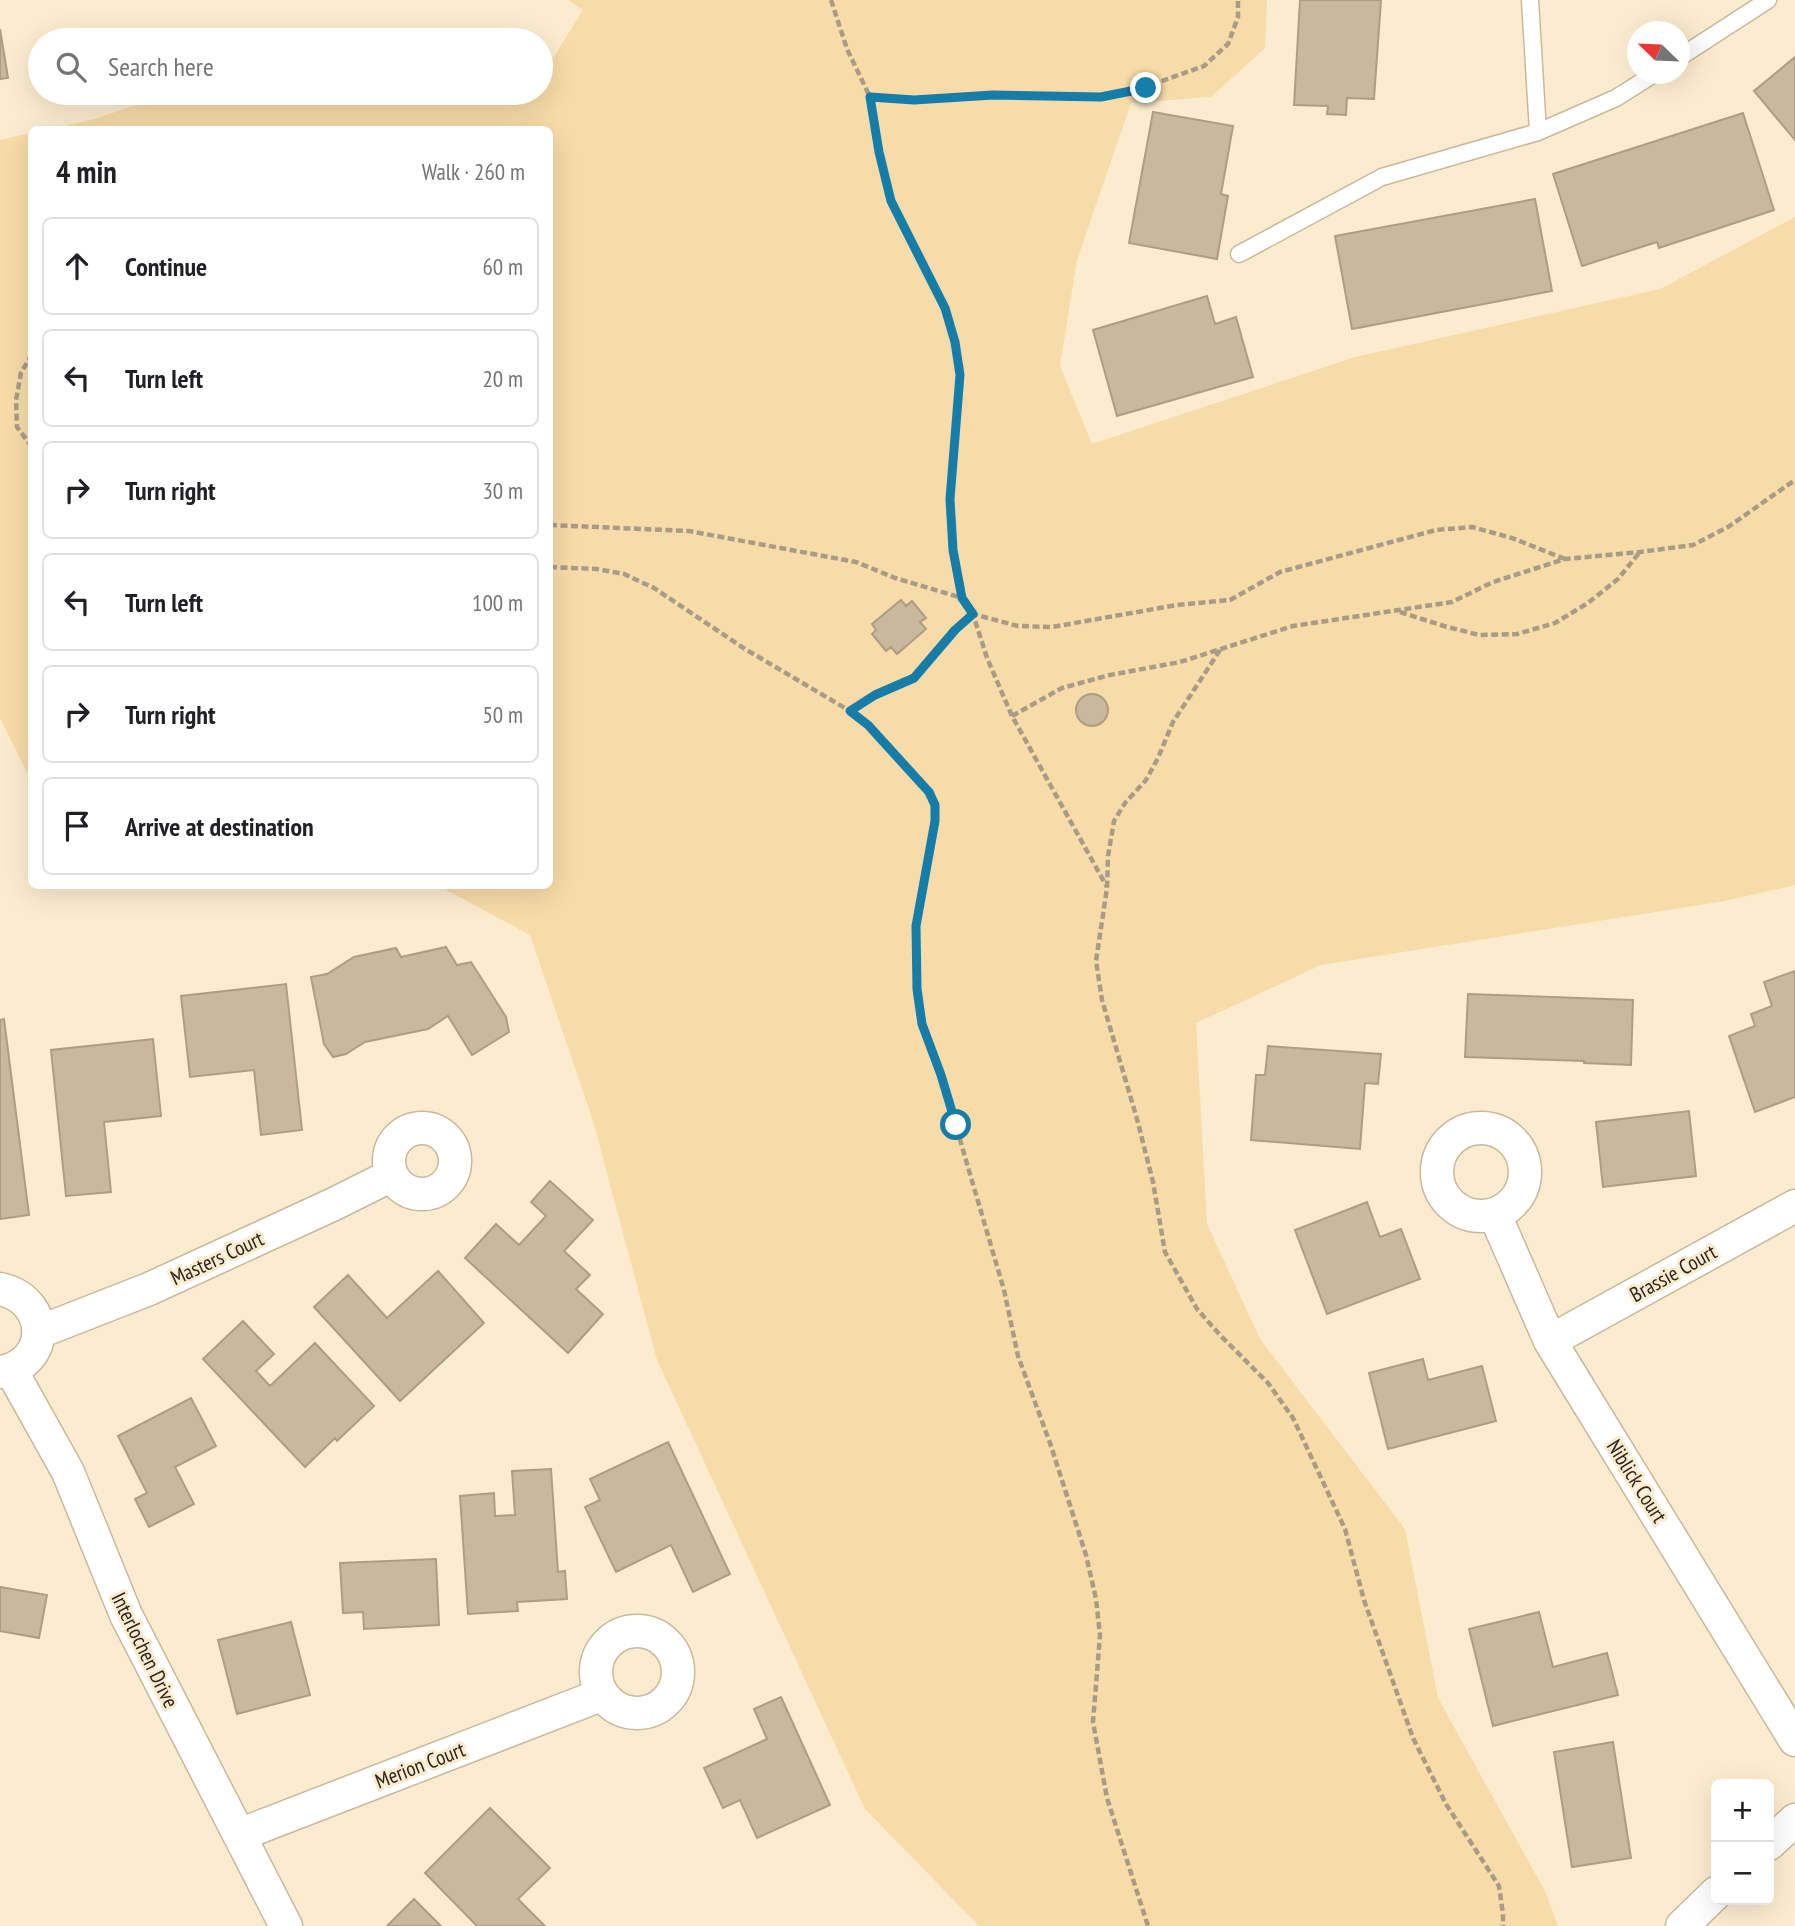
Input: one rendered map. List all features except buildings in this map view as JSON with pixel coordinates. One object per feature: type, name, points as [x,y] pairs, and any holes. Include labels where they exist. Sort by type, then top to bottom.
[{"type":"street","name":"Masters Court","points":[[38,1332],[149,1289],[392,1175]]},
{"type":"street","name":"Brassie Court","points":[[1550,1340],[1795,1206]]},
{"type":"street","name":"Niblick Court","points":[[1495,1215],[1550,1340],[1795,1740]]},
{"type":"street","points":[[0,1289],[14,1292],[27,1302],[36,1316],[38,1332]]},
{"type":"street","name":"Interlochen Drive","points":[[38,1332],[35,1349],[25,1362],[6,1371],[68,1472],[126,1615],[286,1926]]},
{"type":"street","name":"Merion Court","points":[[239,1835],[601,1695]]},
{"type":"street","points":[[1771,1842],[1795,1820]]},
{"type":"street","points":[[1682,1926],[1711,1898]]},
{"type":"lane","points":[[1530,0],[1538,131]]},
{"type":"lane","points":[[1690,50],[1768,0]]},
{"type":"lane","points":[[1239,254],[1382,177],[1538,131],[1616,98],[1638,84]]},
{"type":"path","points":[[831,0],[848,48],[870,97],[891,201],[945,308],[955,342],[960,375],[950,499],[953,550],[962,598],[973,614],[987,658],[1012,716],[1107,888]]},
{"type":"path","points":[[870,97],[914,100],[993,95],[1101,97],[1146,88],[1204,65],[1228,44],[1238,16],[1237,0]]},
{"type":"path","points":[[28,361],[21,373],[16,400],[17,427],[28,442]]},
{"type":"path","points":[[1012,716],[1062,688],[1110,675],[1180,662],[1293,626],[1451,602],[1493,582],[1565,559],[1693,545],[1728,527],[1795,480]]},
{"type":"path","points":[[553,525],[689,531],[856,562],[895,578],[962,598]]},
{"type":"path","points":[[973,614],[1018,626],[1052,627],[1177,605],[1230,600],[1280,572],[1436,530],[1472,527],[1511,538],[1565,559]]},
{"type":"path","points":[[1399,611],[1479,635],[1517,635],[1555,624],[1588,603],[1618,579],[1640,552]]},
{"type":"path","points":[[553,567],[597,569],[624,575],[654,588],[745,649],[850,711],[868,725],[929,792],[935,805],[935,821],[916,926],[917,989],[922,1024],[941,1075],[1004,1290],[1018,1356],[1050,1443],[1086,1555],[1096,1599],[1100,1635],[1093,1722],[1107,1798],[1148,1926]]},
{"type":"path","points":[[850,711],[875,695],[914,678],[955,630],[973,614]]},
{"type":"path","points":[[1220,650],[1173,722],[1146,780],[1125,803],[1114,821],[1096,961],[1102,1000],[1153,1182],[1165,1252],[1197,1309],[1268,1383],[1293,1418],[1345,1529],[1364,1600],[1413,1738],[1446,1804],[1499,1886],[1503,1926]]},
{"type":"shaded area","points":[[568,0],[1267,0],[1265,48],[1211,97],[1131,103],[1077,260],[1060,366],[1092,444],[1355,357],[1660,289],[1795,217],[1795,885],[1725,901],[1321,965],[1196,1023],[1207,1224],[1260,1339],[1405,1529],[1438,1698],[1545,1891],[1558,1926],[979,1926],[865,1809],[657,1360],[593,1121],[530,935],[445,889],[553,889],[553,126],[65,126],[136,105],[553,105],[553,58],[583,10]]},
{"type":"shaded area","points":[[28,134],[28,775],[0,718],[0,140]]},
{"type":"route","points":[[956,1125],[922,1024],[917,989],[916,926],[935,821],[935,805],[929,792],[868,725],[850,711],[875,695],[914,678],[955,630],[973,614],[962,598],[953,550],[950,499],[960,375],[955,342],[945,308],[891,201],[870,97],[914,100],[993,95],[1101,97],[1146,88]]}]
